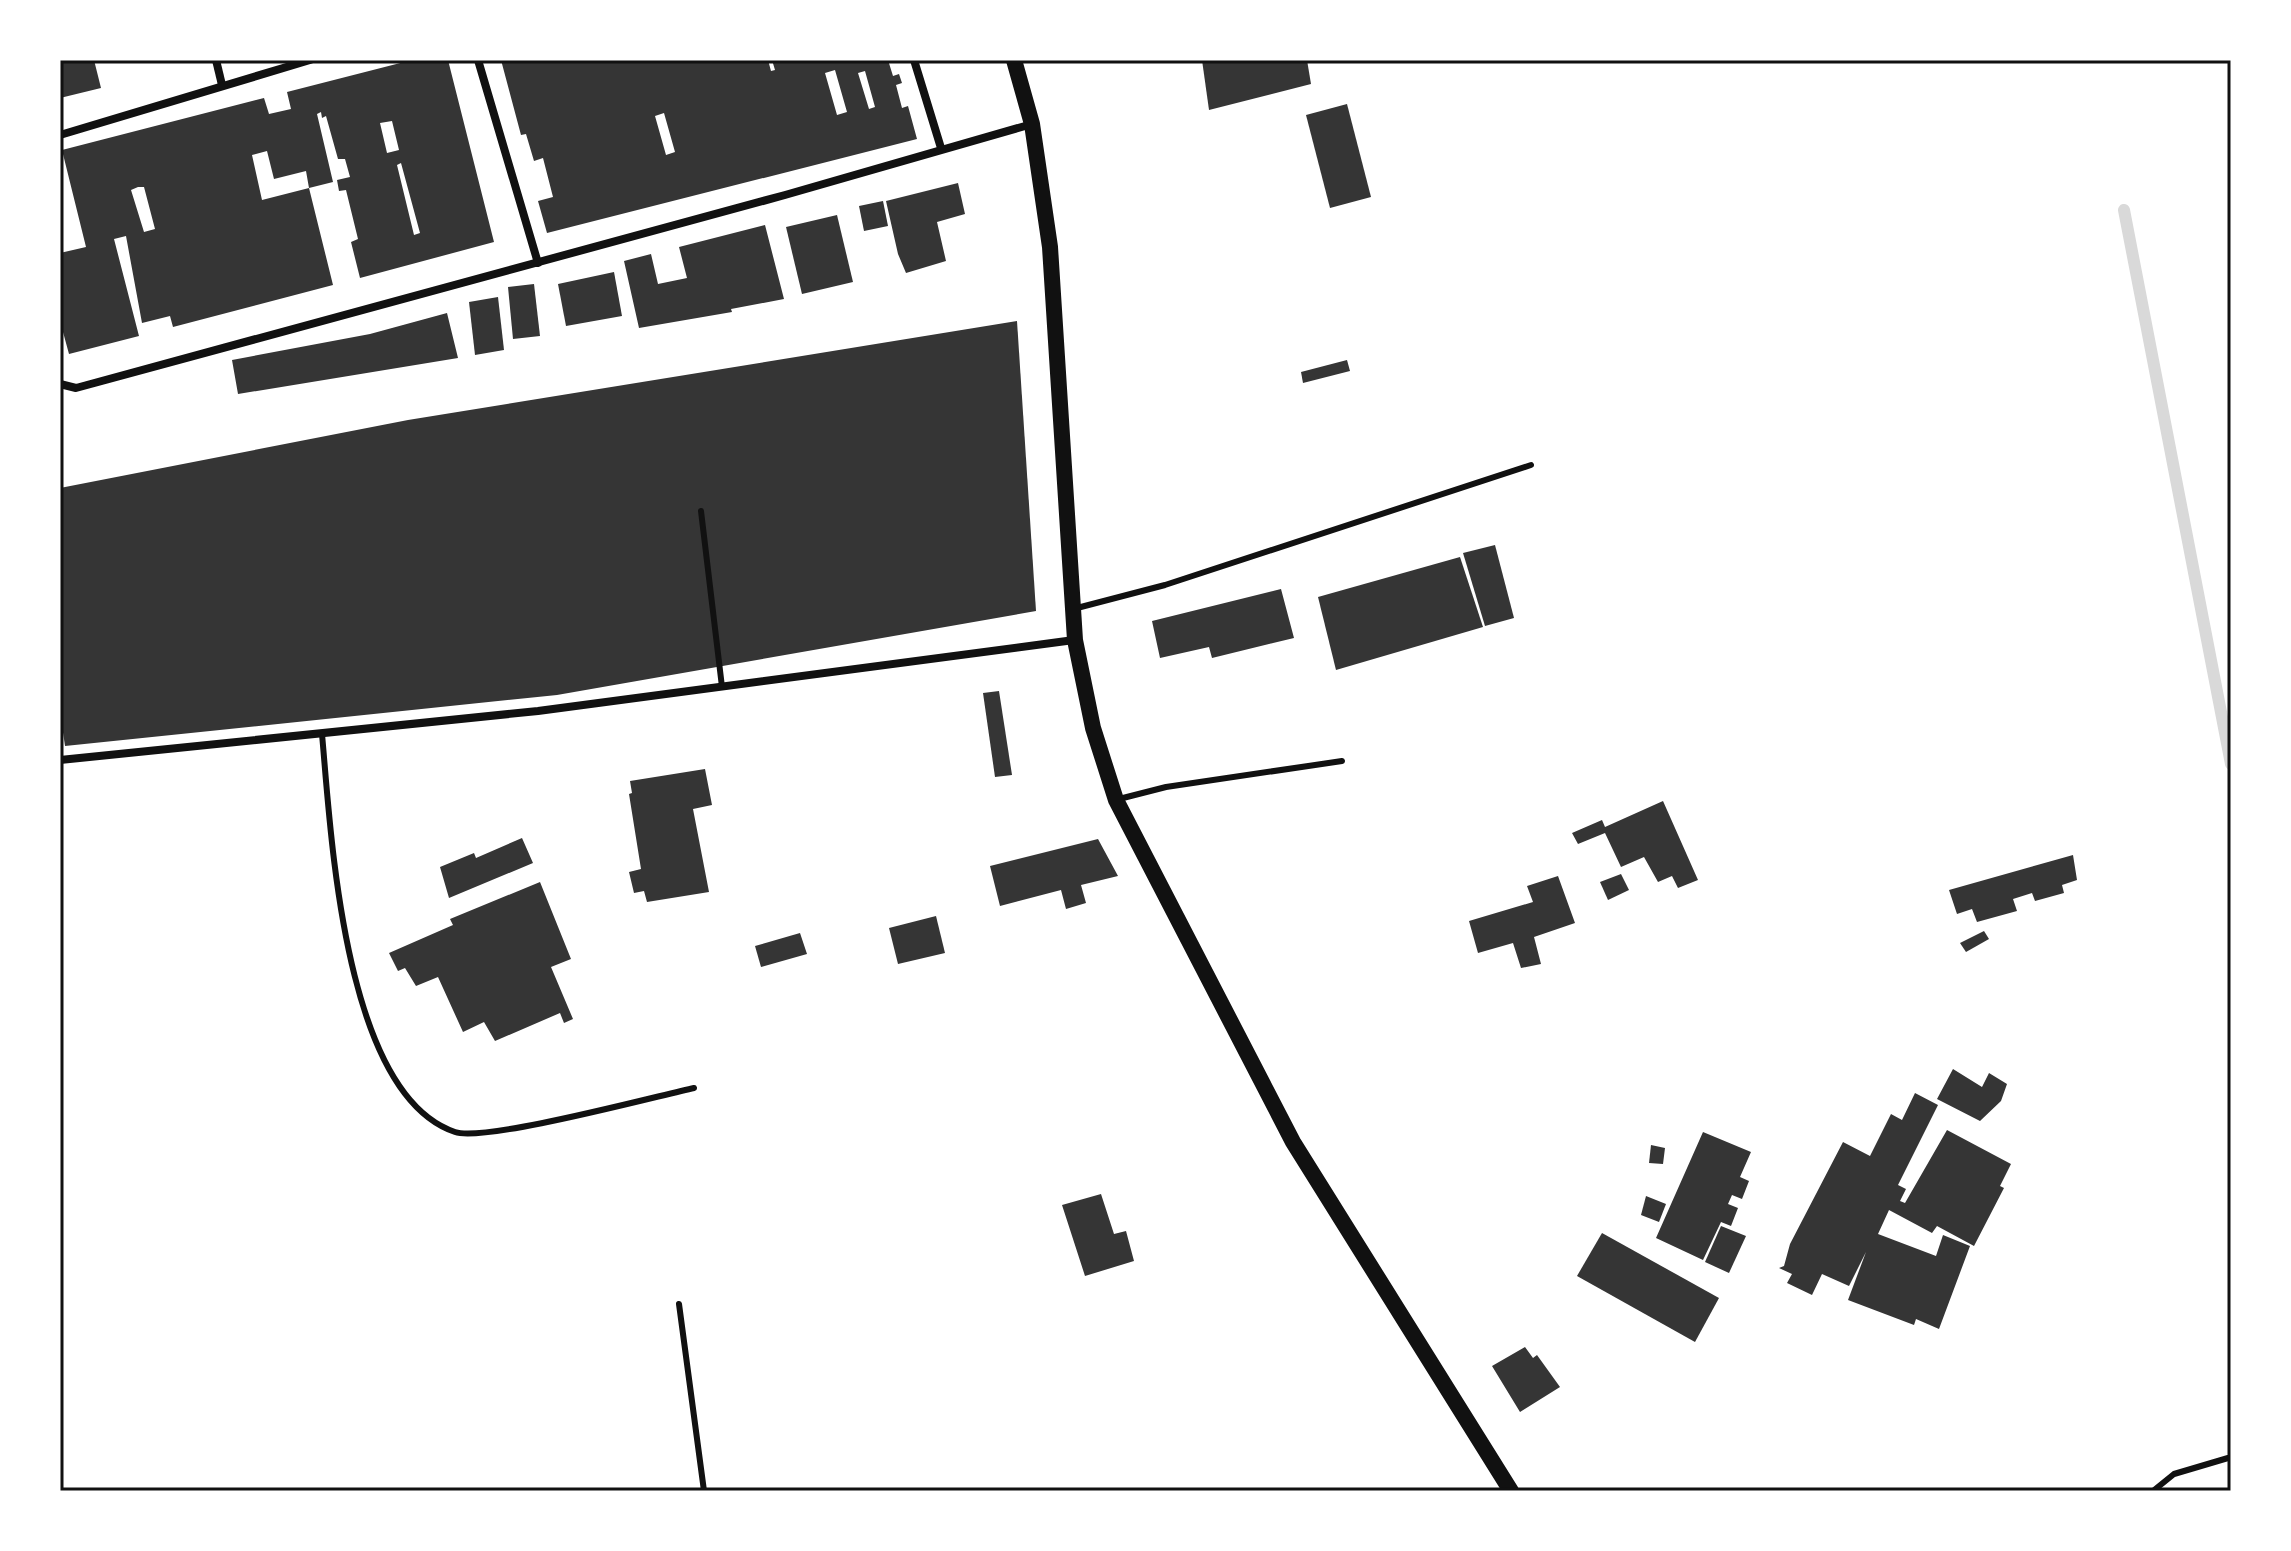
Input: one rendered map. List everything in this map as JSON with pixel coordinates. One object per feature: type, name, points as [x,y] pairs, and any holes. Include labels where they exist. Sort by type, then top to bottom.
[{"type":"main road","points":[[1014,60],[1032,124],[1050,247],[1075,640],[1093,728],[1116,800],[1293,1142],[1511,1491]]},
{"type":"street","points":[[216,60],[222,85]]},
{"type":"street","points":[[60,135],[310,60]]},
{"type":"street","points":[[478,60],[538,263]]},
{"type":"street","points":[[914,60],[941,148]]},
{"type":"street","points":[[60,384],[76,388],[538,263],[1032,124]]},
{"type":"street","points":[[60,760],[538,711],[1075,640]]},
{"type":"lane","points":[[1073,609],[1165,585],[1531,465]]},
{"type":"lane","points":[[701,511],[722,687]]},
{"type":"lane","points":[[322,734],[339,912],[360,997],[387,1068],[425,1113],[457,1132],[513,1128],[694,1088]]},
{"type":"lane","points":[[1116,800],[1166,787],[1342,761]]},
{"type":"lane","points":[[679,1304],[704,1491]]},
{"type":"lane","points":[[2153,1491],[2174,1474],[2228,1458]]},
{"type":"building","points":[[60,60],[94,60],[101,88],[60,98]]},
{"type":"building","points":[[412,60],[448,60],[494,242],[360,278],[351,242],[358,239],[346,190],[339,191],[337,180],[350,177],[345,159],[338,159],[326,116],[322,118],[321,112],[317,114],[333,182],[309,188],[333,285],[173,327],[170,316],[142,323],[126,236],[114,239],[139,336],[69,354],[60,321],[60,253],[86,247],[62,150],[264,98],[269,114],[291,109],[287,92]],"holes":[[[392,121],[399,150],[387,153],[380,123]],[[267,151],[274,179],[306,171],[309,188],[262,200],[252,155]],[[401,163],[420,233],[414,235],[397,165]],[[144,187],[155,229],[144,232],[131,190]]]},
{"type":"building","points":[[501,60],[768,60],[771,71],[775,70],[772,60],[888,60],[893,76],[899,74],[902,83],[896,85],[902,108],[908,106],[917,139],[547,233],[538,201],[553,197],[543,158],[534,161],[526,134],[521,135]],"holes":[[[835,70],[847,112],[837,115],[825,73]],[[865,71],[875,107],[869,109],[858,73]],[[664,113],[675,152],[666,155],[655,116]]]},
{"type":"building","points":[[1202,60],[1307,60],[1311,84],[1209,110]]},
{"type":"building","points":[[1347,104],[1371,197],[1330,208],[1306,115]]},
{"type":"building","points":[[958,183],[965,214],[937,222],[946,261],[906,273],[898,254],[886,201]]},
{"type":"building","points":[[883,201],[888,226],[864,231],[859,206]]},
{"type":"building","points":[[837,215],[853,282],[802,294],[786,227]]},
{"type":"building","points":[[765,225],[784,299],[731,309],[732,312],[639,328],[624,261],[651,254],[658,284],[687,278],[679,247]]},
{"type":"building","points":[[614,272],[622,316],[566,326],[558,284]]},
{"type":"building","points":[[534,284],[540,336],[513,339],[508,287]]},
{"type":"building","points":[[498,297],[504,350],[475,355],[469,302]]},
{"type":"building","points":[[447,313],[458,358],[238,394],[232,360],[370,334]]},
{"type":"building","points":[[1017,321],[1036,611],[557,695],[65,746],[60,712],[60,488],[408,420]]},
{"type":"building","points":[[1347,360],[1350,371],[1303,383],[1301,372]]},
{"type":"building","points":[[1495,545],[1514,618],[1485,626],[1463,553]]},
{"type":"building","points":[[1460,557],[1483,627],[1336,670],[1318,597]]},
{"type":"building","points":[[1281,589],[1294,638],[1212,658],[1209,647],[1160,658],[1152,621]]},
{"type":"building","points":[[999,691],[1012,775],[995,777],[983,693]]},
{"type":"building","points":[[705,769],[712,805],[693,809],[709,892],[647,902],[644,891],[634,893],[629,872],[641,869],[629,794],[632,793],[630,781]]},
{"type":"building","points":[[1663,801],[1698,880],[1678,888],[1672,876],[1658,882],[1644,857],[1621,867],[1605,833],[1578,844],[1572,833],[1602,820],[1605,827]]},
{"type":"building","points":[[522,838],[533,863],[449,898],[440,867],[474,853],[476,858]]},
{"type":"building","points":[[1098,839],[1118,876],[1081,885],[1086,903],[1066,909],[1061,890],[1000,906],[990,866]]},
{"type":"building","points":[[2073,855],[2077,880],[2062,885],[2064,893],[2035,901],[2032,893],[2013,899],[2017,911],[1977,922],[1972,909],[1957,914],[1949,890]]},
{"type":"building","points":[[1621,874],[1629,890],[1608,900],[1600,882]]},
{"type":"building","points":[[1558,876],[1575,923],[1534,937],[1541,964],[1521,968],[1513,943],[1478,953],[1469,921],[1533,902],[1527,886]]},
{"type":"building","points":[[540,882],[571,959],[551,967],[573,1019],[564,1023],[560,1013],[495,1041],[484,1022],[463,1032],[438,977],[416,986],[405,968],[398,971],[389,953],[453,925],[450,919]]},
{"type":"building","points":[[936,916],[945,953],[898,964],[889,928]]},
{"type":"building","points":[[1984,931],[1989,939],[1966,952],[1960,943]]},
{"type":"building","points":[[800,933],[807,954],[761,967],[755,946]]},
{"type":"building","points":[[1953,1069],[1982,1087],[1989,1073],[2007,1084],[2001,1101],[1980,1121],[1937,1099]]},
{"type":"building","points":[[1915,1093],[1938,1105],[1898,1185],[1906,1189],[1900,1201],[1905,1203],[1947,1130],[2011,1164],[2000,1186],[2004,1188],[1974,1246],[1937,1226],[1932,1233],[1889,1210],[1878,1234],[1936,1256],[1943,1235],[1970,1246],[1939,1329],[1916,1319],[1914,1325],[1848,1300],[1866,1252],[1849,1286],[1822,1274],[1812,1295],[1787,1283],[1792,1274],[1779,1268],[1784,1266],[1790,1244],[1843,1142],[1870,1156],[1891,1114],[1902,1120]]},
{"type":"building","points":[[1703,1132],[1751,1152],[1740,1177],[1749,1181],[1742,1199],[1732,1195],[1728,1204],[1738,1208],[1731,1226],[1721,1222],[1703,1260],[1656,1238]]},
{"type":"building","points":[[1651,1145],[1665,1148],[1663,1164],[1649,1163]]},
{"type":"building","points":[[1101,1194],[1114,1234],[1126,1231],[1134,1261],[1085,1276],[1062,1205]]},
{"type":"building","points":[[1646,1196],[1666,1204],[1659,1222],[1641,1215]]},
{"type":"building","points":[[1721,1226],[1746,1236],[1729,1273],[1705,1262]]},
{"type":"building","points":[[1602,1233],[1719,1298],[1695,1342],[1577,1276]]},
{"type":"building","points":[[1525,1347],[1533,1358],[1537,1355],[1560,1387],[1520,1412],[1492,1366]]},
{"type":"waterway","points":[[2124,210],[2231,764]]}]
